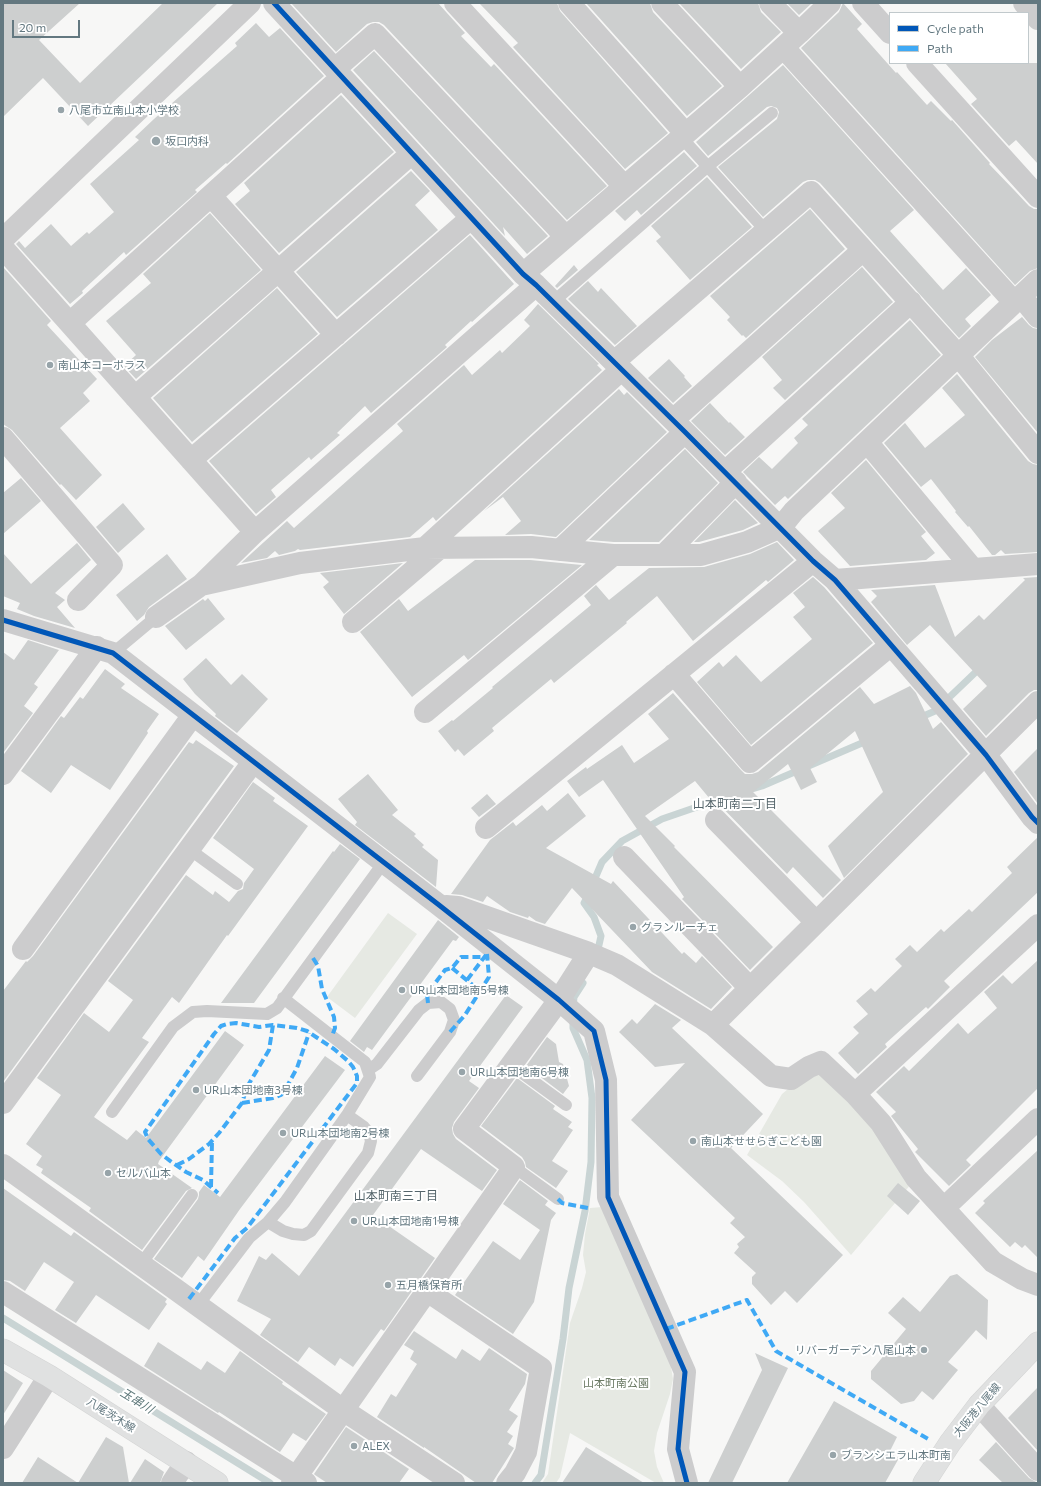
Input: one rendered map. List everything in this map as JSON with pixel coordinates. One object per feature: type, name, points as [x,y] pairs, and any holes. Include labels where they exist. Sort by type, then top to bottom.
[{"type":"main road","name":"大阪港八尾線","points":[[924,1483],[950,1443],[979,1405],[1038,1343]]},
{"type":"main road","name":"八尾茨木線","points":[[3,1350],[49,1376],[218,1483]]},
{"type":"street","points":[[3,239],[250,3]]},
{"type":"street","points":[[274,3],[529,280],[679,426],[781,527],[813,561],[835,580],[986,755],[1038,823]]},
{"type":"street","points":[[456,3],[624,186]]},
{"type":"street","points":[[569,3],[683,135]]},
{"type":"street","points":[[662,3],[740,87]]},
{"type":"street","points":[[770,3],[791,40],[1017,299],[1038,317]]},
{"type":"street","points":[[156,617],[201,585],[255,532],[529,280],[566,237],[740,87],[830,3]]},
{"type":"street","points":[[863,3],[889,32]]},
{"type":"street","points":[[1024,3],[1038,19]]},
{"type":"street","points":[[70,324],[211,196],[339,73],[375,34],[566,237]]},
{"type":"street","points":[[918,64],[1038,197]]},
{"type":"street","points":[[135,397],[412,153]]},
{"type":"street","points":[[353,622],[433,547],[618,366],[811,192],[958,355],[1038,452]]},
{"type":"street","points":[[211,196],[336,335]]},
{"type":"street","points":[[191,460],[471,218]]},
{"type":"street","points":[[3,248],[255,532]]},
{"type":"street","points":[[560,550],[679,426],[863,250]]},
{"type":"street","points":[[201,585],[300,563],[433,547],[531,547],[613,555],[701,555],[747,542],[781,527],[794,512],[1038,280]]},
{"type":"street","points":[[664,555],[730,477],[911,302]]},
{"type":"street","points":[[3,438],[112,565],[78,600]]},
{"type":"street","points":[[867,442],[973,569]]},
{"type":"street","points":[[425,712],[613,555]]},
{"type":"street","points":[[486,828],[813,561]]},
{"type":"street","points":[[835,580],[1038,564]]},
{"type":"street","points":[[3,620],[105,650],[193,715],[384,862],[559,1000],[594,1031],[606,1080],[608,1197],[685,1372],[678,1449],[687,1483]]},
{"type":"street","points":[[674,674],[750,762],[891,645]]},
{"type":"street","points":[[3,774],[105,650]]},
{"type":"street","points":[[713,1024],[1038,702]]},
{"type":"street","points":[[23,948],[193,715]]},
{"type":"street","points":[[3,1103],[253,762]]},
{"type":"street","points":[[716,820],[816,922]]},
{"type":"street","points":[[624,857],[750,988]]},
{"type":"street","points":[[439,905],[458,907],[589,953],[617,965],[713,1024],[771,1076],[791,1079],[809,1067],[821,1062],[855,1094],[881,1123],[916,1178],[993,1262],[1022,1279],[1038,1285]]},
{"type":"street","points":[[855,1094],[1038,925]]},
{"type":"street","points":[[3,1292],[298,1481],[343,1410],[514,1167],[464,1129],[559,1000],[589,953]]},
{"type":"street","points":[[944,1208],[1038,1119]]},
{"type":"street","points":[[3,1165],[343,1410],[454,1483]]},
{"type":"street","points":[[426,1291],[541,1368],[526,1452],[507,1483]]},
{"type":"street","points":[[3,1448],[49,1376]]},
{"type":"street","points":[[979,1405],[1038,1470]]},
{"type":"street","points":[[172,1483],[186,1462]]},
{"type":"lane","points":[[553,302],[707,167],[772,113]]},
{"type":"lane","points":[[683,135],[707,167],[766,231]]},
{"type":"lane","points":[[105,650],[156,617]]},
{"type":"lane","points":[[189,849],[237,884]]},
{"type":"lane","points":[[112,1112],[173,1027],[193,1012],[207,1011],[267,1014],[277,1008],[384,862]]},
{"type":"lane","points":[[198,1305],[249,1238],[268,1222],[285,1202],[347,1115],[370,1077],[365,1062],[283,998]]},
{"type":"lane","points":[[368,1070],[377,1064],[419,1010],[428,1003],[441,1002],[450,1009],[454,1020],[450,1032],[417,1076]]},
{"type":"lane","points":[[511,1065],[566,1105]]},
{"type":"lane","points":[[268,1222],[283,1231],[293,1234],[304,1235],[311,1231],[368,1153],[371,1141],[369,1133],[364,1127],[347,1115]]},
{"type":"lane","points":[[514,1167],[558,1200]]},
{"type":"lane","points":[[141,1264],[192,1195]]},
{"type":"green space","points":[[388,913],[417,934],[355,1018],[327,997]]},
{"type":"green space","points":[[817,1070],[870,1122],[912,1183],[851,1255],[804,1202],[782,1181],[747,1155],[782,1094],[806,1074]]},
{"type":"green space","name":"山本町南公園","points":[[603,1207],[670,1361],[673,1379],[670,1394],[657,1433],[654,1451],[657,1467],[664,1483],[656,1483],[570,1433],[560,1477],[556,1483],[542,1483],[548,1474],[570,1323],[586,1272],[583,1255],[590,1208]]},
{"type":"building","points":[[3,3],[80,3],[39,40],[80,83],[163,3],[218,3],[88,126],[43,78],[3,117]]},
{"type":"building","points":[[291,3],[438,3],[465,33],[461,36],[491,67],[494,64],[607,186],[567,220],[384,25],[379,22],[367,24],[336,52]]},
{"type":"building","points":[[479,3],[557,3],[560,11],[668,133],[625,169],[513,47],[518,43]]},
{"type":"building","points":[[586,3],[650,3],[653,12],[722,86],[687,116]]},
{"type":"building","points":[[679,3],[758,3],[761,12],[781,32],[741,69]]},
{"type":"building","points":[[787,3],[812,3],[799,15]]},
{"type":"building","points":[[843,3],[862,24],[857,29],[896,73],[897,72],[927,105],[931,101],[951,121],[952,120],[990,163],[989,164],[1029,206],[1034,209],[1038,209],[1038,268],[1030,271],[1015,285],[801,48],[839,12]]},
{"type":"building","points":[[256,23],[269,37],[280,28],[324,76],[227,164],[226,163],[195,190],[197,192],[126,255],[124,252],[70,304],[16,244],[19,241],[25,248],[51,224],[71,246],[87,232],[89,234],[114,212],[90,184],[139,140],[135,137],[154,119],[237,46],[235,43]]},
{"type":"building","points":[[374,51],[548,236],[527,254],[503,227],[505,236],[353,70]]},
{"type":"building","points":[[1038,63],[1038,164],[1016,140],[1009,146],[971,104],[977,99],[946,64]]},
{"type":"building","points":[[783,65],[914,210],[890,231],[943,290],[966,268],[991,295],[965,319],[971,326],[959,338],[820,183],[815,180],[803,182],[763,217],[718,167],[777,119],[779,112],[777,108],[771,106],[767,107],[708,156],[696,142]]},
{"type":"building","points":[[341,95],[394,152],[279,253],[235,204],[250,191],[244,183]]},
{"type":"building","points":[[684,152],[697,166],[641,215],[637,210],[625,221],[615,211]]},
{"type":"building","points":[[411,171],[430,191],[415,205],[438,230],[337,317],[296,272]]},
{"type":"building","points":[[707,177],[752,227],[690,280],[656,241],[661,237],[651,226]]},
{"type":"building","points":[[810,209],[845,249],[746,338],[743,335],[742,336],[727,320],[730,317],[710,296]]},
{"type":"building","points":[[210,213],[261,270],[136,379],[124,366],[136,355],[106,321],[151,283],[143,274]]},
{"type":"building","points":[[470,235],[514,284],[445,345],[447,347],[371,413],[365,406],[337,433],[340,435],[311,460],[309,457],[271,490],[276,497],[256,514],[209,461]]},
{"type":"building","points":[[574,265],[578,270],[557,288],[555,286]]},
{"type":"building","points":[[3,267],[51,321],[47,325],[97,379],[83,393],[90,401],[60,428],[102,475],[76,500],[61,484],[60,485],[12,430],[3,424]]},
{"type":"building","points":[[862,267],[893,302],[785,400],[773,388],[782,380],[762,357]]},
{"type":"building","points":[[588,281],[598,292],[601,288],[637,326],[615,345],[568,299]]},
{"type":"building","points":[[277,288],[318,334],[192,442],[153,398]]},
{"type":"building","points":[[538,304],[599,364],[597,365],[602,370],[436,521],[433,517],[410,537],[300,550],[298,549],[279,555],[275,551],[267,558],[241,563],[287,521],[294,528],[403,431],[397,424],[464,365],[472,375],[500,350],[502,353],[530,326],[524,320]]},
{"type":"building","points":[[1022,317],[1033,328],[1038,329],[1038,433],[975,357],[992,340]]},
{"type":"building","points":[[910,320],[941,355],[788,499],[785,496],[775,505],[743,472],[759,457],[772,469],[798,443],[794,438],[808,425],[802,419]]},
{"type":"building","points":[[669,359],[692,386],[673,403],[648,378]]},
{"type":"building","points":[[957,374],[1028,461],[1038,465],[1038,552],[1005,554],[1001,550],[995,555],[992,555],[969,526],[968,527],[955,512],[956,511],[931,479],[921,487],[884,443],[905,423],[925,448],[965,415],[942,388]]},
{"type":"building","points":[[619,389],[624,395],[627,392],[667,432],[556,537],[531,534],[505,535],[521,521],[503,497],[484,511]]},
{"type":"building","points":[[710,403],[745,437],[725,455],[691,421]]},
{"type":"building","points":[[685,449],[718,483],[659,542],[614,542],[589,540]]},
{"type":"building","points":[[866,460],[926,532],[921,536],[935,553],[926,560],[850,566],[818,531],[845,508],[831,493]]},
{"type":"building","points":[[21,478],[41,501],[3,534],[3,493]]},
{"type":"building","points":[[735,500],[758,523],[743,530],[694,542]]},
{"type":"building","points":[[123,503],[145,529],[118,553],[96,527]]},
{"type":"building","points":[[777,542],[794,560],[768,582],[766,580],[693,641],[657,596],[626,622],[627,623],[554,683],[551,679],[492,728],[494,731],[464,756],[458,749],[455,752],[438,731],[452,720],[453,721],[591,605],[584,596],[596,585],[609,600],[649,568],[704,567],[750,554]]},
{"type":"building","points":[[77,543],[91,560],[55,593],[65,600],[57,607],[75,628],[34,616],[17,609],[20,603],[3,596],[3,553],[31,584]]},
{"type":"building","points":[[167,554],[187,579],[149,607],[144,615],[137,621],[116,595]]},
{"type":"building","points":[[475,560],[530,560],[582,565],[468,660],[464,655],[412,697],[360,632],[399,599],[408,611]]},
{"type":"building","points":[[403,563],[344,614],[323,587],[329,582],[320,573]]},
{"type":"building","points":[[813,577],[824,587],[873,643],[751,745],[697,682],[719,662],[723,667],[736,655],[761,682],[812,639],[793,617],[805,607],[793,593]]},
{"type":"building","points":[[1038,577],[1038,690],[1034,690],[1029,693],[986,736],[963,709],[987,686],[930,625],[907,645],[871,602],[877,596],[871,590],[935,585],[955,637],[979,615],[984,620],[1025,580],[1023,578]]},
{"type":"building","points":[[208,598],[225,619],[186,650],[165,626],[203,599],[205,601]]},
{"type":"building","points":[[28,640],[59,650],[34,684],[38,687],[24,706],[33,713],[3,753],[3,652],[14,660]]},
{"type":"building","points":[[206,658],[231,685],[242,674],[268,699],[237,733],[215,716],[216,714],[195,694],[183,679]]},
{"type":"building","points":[[105,669],[125,684],[121,688],[159,714],[110,790],[71,765],[51,793],[21,771],[61,716],[64,718],[80,697],[83,699]]},
{"type":"building","points":[[910,686],[916,693],[933,729],[941,722],[968,754],[844,878],[828,846],[883,792],[855,731],[810,768],[817,782],[801,790],[788,764],[753,792],[841,880],[823,898],[793,867],[787,874],[712,797],[710,799],[695,781],[645,816],[773,947],[750,970],[682,899],[684,897],[603,780],[579,797],[567,781],[586,767],[587,769],[622,745],[634,763],[669,739],[648,714],[673,693],[741,770],[745,774],[752,774],[758,772],[860,687],[874,704]]},
{"type":"building","points":[[196,740],[234,766],[3,1082],[3,991],[26,961],[27,962],[33,956],[189,742],[193,744]]},
{"type":"building","points":[[1038,748],[1038,804],[1014,772]]},
{"type":"building","points":[[368,774],[398,810],[392,815],[416,834],[414,836],[424,845],[422,847],[438,860],[436,887],[355,825],[357,822],[338,799]]},
{"type":"building","points":[[253,782],[275,798],[273,801],[308,826],[228,936],[227,935],[179,1003],[172,997],[142,1038],[149,1042],[94,1117],[127,1140],[136,1130],[146,1138],[225,1031],[244,1045],[159,1161],[158,1164],[192,1188],[186,1191],[142,1250],[89,1211],[91,1208],[41,1173],[43,1169],[36,1165],[42,1156],[26,1144],[61,1095],[37,1078],[84,1013],[109,1032],[133,1000],[108,981],[186,875],[213,895],[215,891],[229,902],[238,891],[243,889],[244,883],[254,869],[213,838]]},
{"type":"building","points":[[568,793],[586,816],[546,848],[611,884],[613,881],[682,954],[684,952],[696,963],[702,956],[732,987],[711,1009],[652,972],[572,888],[545,924],[536,921],[529,916],[528,918],[510,912],[487,896],[483,902],[462,895],[451,894],[490,840],[513,822],[516,826],[542,805],[547,811]]},
{"type":"building","points":[[487,794],[496,804],[479,817],[471,808]]},
{"type":"building","points":[[1038,837],[1038,892],[944,981],[950,987],[928,1009],[926,1007],[885,1044],[887,1047],[858,1074],[838,1053],[859,1033],[853,1027],[868,1014],[856,1001],[871,988],[875,992],[902,966],[895,959],[910,945],[917,952],[941,929],[944,932],[969,909],[972,912],[1012,873],[1007,867]]},
{"type":"building","points":[[340,844],[360,859],[254,1003],[221,1003],[333,851],[334,852]]},
{"type":"building","name":"UR山本団地南5号棟","points":[[438,920],[459,937],[456,941],[453,940],[372,1050],[367,1047],[364,1052],[350,1041]]},
{"type":"building","points":[[1038,960],[1038,1088],[966,1160],[971,1165],[949,1186],[915,1152],[918,1149],[891,1116],[896,1112],[876,1092],[904,1066],[909,1071],[958,1023],[968,1034],[997,1008],[984,992],[1003,975],[1012,984]]},
{"type":"building","points":[[506,995],[523,1007],[469,1081],[479,1088],[454,1122],[452,1128],[456,1139],[497,1170],[482,1191],[421,1149],[373,1215],[435,1258],[384,1331],[381,1329],[353,1367],[340,1358],[335,1366],[309,1347],[298,1362],[260,1335],[271,1319],[237,1301],[259,1256],[266,1260],[272,1253],[299,1276]]},
{"type":"building","points":[[655,1004],[681,1020],[672,1028],[763,1114],[731,1148],[843,1255],[797,1303],[785,1291],[771,1305],[752,1284],[752,1277],[756,1273],[734,1253],[739,1247],[737,1244],[745,1237],[730,1223],[735,1218],[631,1120],[685,1063],[655,1067],[619,1032],[632,1019],[637,1024]]},
{"type":"building","points":[[547,1037],[556,1044],[559,1062],[563,1064],[569,1086],[563,1094],[526,1066]]},
{"type":"building","points":[[325,1056],[345,1070],[240,1209],[204,1261],[198,1256],[182,1278],[154,1259],[198,1199],[199,1192],[204,1185],[220,1197]]},
{"type":"building","points":[[517,1078],[555,1106],[553,1109],[572,1122],[568,1127],[573,1130],[552,1161],[568,1171],[556,1188],[526,1167],[522,1157],[481,1126]]},
{"type":"building","points":[[1038,1150],[1038,1258],[1025,1245],[1022,1248],[1015,1242],[1010,1247],[975,1213],[985,1203],[983,1201]]},
{"type":"building","points":[[520,1180],[548,1201],[545,1205],[556,1213],[551,1220],[534,1302],[513,1334],[455,1295],[493,1241],[520,1260],[540,1230],[503,1204]]},
{"type":"building","points":[[898,1183],[920,1201],[908,1215],[887,1196]]},
{"type":"building","points":[[3,1188],[71,1236],[74,1232],[167,1299],[165,1302],[167,1304],[149,1330],[96,1295],[76,1323],[55,1310],[74,1282],[44,1262],[25,1291],[10,1281],[3,1280]]},
{"type":"building","name":"リバーガーデン八尾山本","points":[[957,1274],[988,1300],[987,1340],[976,1330],[948,1362],[958,1370],[933,1400],[922,1391],[914,1401],[901,1404],[871,1379],[871,1371],[906,1329],[888,1313],[903,1297],[920,1312],[950,1276]]},
{"type":"building","points":[[414,1331],[456,1359],[462,1349],[480,1361],[489,1348],[527,1374],[525,1384],[509,1410],[518,1416],[507,1432],[513,1436],[508,1444],[514,1448],[492,1483],[476,1483],[377,1417],[391,1394],[396,1397],[417,1364],[410,1359],[414,1351],[404,1345]]},
{"type":"building","points":[[158,1342],[201,1370],[207,1361],[225,1373],[240,1351],[283,1382],[282,1384],[326,1414],[306,1441],[293,1433],[280,1452],[219,1412],[218,1413],[144,1366]]},
{"type":"building","points":[[755,1353],[788,1368],[732,1483],[708,1483],[762,1370]]},
{"type":"building","points":[[3,1370],[23,1383],[3,1415]]},
{"type":"building","points":[[1038,1387],[1038,1451],[1008,1418]]},
{"type":"building","name":"ブランシエラ山本町南","points":[[834,1401],[897,1437],[889,1453],[899,1458],[885,1483],[787,1483]]},
{"type":"building","name":"ALEX","points":[[346,1427],[409,1469],[399,1483],[327,1483],[314,1474]]},
{"type":"building","points":[[106,1437],[123,1447],[129,1483],[78,1483]]},
{"type":"building","points":[[996,1442],[1029,1478],[1038,1483],[1003,1483],[979,1460]]},
{"type":"building","points":[[586,1447],[644,1483],[562,1483]]},
{"type":"building","points":[[38,1457],[78,1483],[22,1483]]},
{"type":"building","points":[[145,1459],[164,1472],[160,1483],[130,1483]]},
{"type":"waterway","points":[[919,718],[935,711],[981,667]]},
{"type":"waterway","points":[[752,789],[869,740]]},
{"type":"waterway","points":[[593,883],[602,862],[622,841],[662,819],[723,798]]},
{"type":"waterway","points":[[589,893],[584,903],[594,917],[601,936],[597,954]]},
{"type":"waterway","points":[[573,1008],[574,997],[583,983]]},
{"type":"waterway","points":[[535,1483],[541,1475],[563,1339],[569,1288],[585,1211],[591,1162],[592,1098],[587,1060],[573,1028],[573,1018]]},
{"type":"waterway","name":"玉串川","points":[[3,1318],[270,1483]]},
{"type":"marked path","points":[[450,1032],[465,1015],[489,977],[487,954]]},
{"type":"marked path","points":[[467,980],[486,955]]},
{"type":"marked path","points":[[428,1003],[427,994],[445,970],[452,968],[461,957],[485,957]]},
{"type":"marked path","points":[[313,958],[318,966],[322,989],[334,1017],[335,1028],[332,1036]]},
{"type":"marked path","points":[[452,968],[480,991]]},
{"type":"marked path","points":[[189,1299],[235,1238],[247,1228],[357,1083],[357,1076],[353,1067],[348,1061],[334,1049],[307,1031],[297,1028],[273,1025],[259,1027],[236,1023],[221,1026],[145,1132],[148,1139],[161,1154],[186,1172],[203,1180],[218,1193]]},
{"type":"marked path","points":[[177,1165],[189,1159],[209,1144],[242,1103],[247,1087],[269,1050],[273,1025]]},
{"type":"marked path","points":[[242,1103],[273,1098],[281,1095],[297,1068],[309,1033]]},
{"type":"marked path","points":[[211,1187],[212,1141]]},
{"type":"marked path","points":[[558,1199],[562,1203],[588,1208]]},
{"type":"marked path","points":[[666,1329],[747,1300],[776,1351],[930,1440]]},
{"type":"cycle path","points":[[274,3],[523,274],[536,285],[685,432],[813,561],[835,580],[986,755],[1038,823]]},
{"type":"cycle path","points":[[3,620],[113,653],[439,905],[559,1000],[594,1031],[606,1080],[608,1197],[685,1372],[678,1449],[687,1483]]},
{"type":"place","name":"八尾市立南山本小学校","points":[[61,110]]},
{"type":"place","name":"坂口内科","points":[[156,141]]},
{"type":"place","name":"南山本コーポラス","points":[[50,365]]},
{"type":"place","name":"グランルーチェ","points":[[633,927]]},
{"type":"place","name":"UR山本団地南5号棟","points":[[402,990]]},
{"type":"place","name":"UR山本団地南6号棟","points":[[462,1072]]},
{"type":"place","name":"UR山本団地南3号棟","points":[[196,1090]]},
{"type":"place","name":"UR山本団地南2号棟","points":[[283,1133]]},
{"type":"place","name":"南山本せせらぎこども園","points":[[693,1141]]},
{"type":"place","name":"セルバ山本","points":[[108,1173]]},
{"type":"place","name":"UR山本団地南1号棟","points":[[354,1221]]},
{"type":"place","name":"五月橋保育所","points":[[388,1285]]},
{"type":"place","name":"リバーガーデン八尾山本","points":[[924,1350]]},
{"type":"place","name":"ALEX","points":[[354,1446]]},
{"type":"place","name":"ブランシエラ山本町南","points":[[833,1455]]},
{"type":"district","name":"山本町南二丁目","points":[[735,804]]},
{"type":"district","name":"山本町南三丁目","points":[[396,1196]]}]
